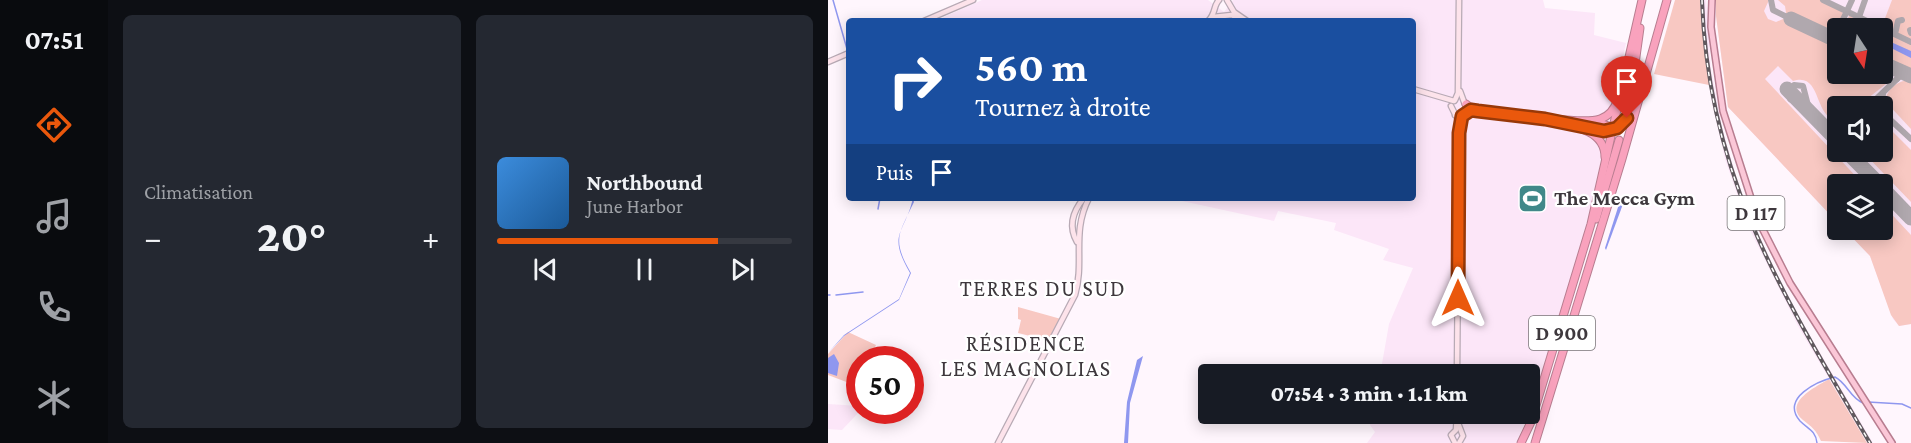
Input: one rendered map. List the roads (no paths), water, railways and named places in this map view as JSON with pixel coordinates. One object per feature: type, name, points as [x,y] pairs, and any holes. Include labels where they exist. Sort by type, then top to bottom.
[{"type":"highway","name":"D 900","points":[[1593,222],[1643,0]]},
{"type":"highway","name":"D 900","points":[[1523,443],[1548,378],[1593,222],[1643,0]]},
{"type":"highway","points":[[1537,117],[1595,130],[1607,131],[1617,128],[1628,114],[1643,0]]},
{"type":"highway","points":[[1536,443],[1669,0]]},
{"type":"highway","points":[[1465,108],[1537,117],[1594,120],[1607,116],[1616,102],[1634,35]]},
{"type":"highway","points":[[1537,117],[1591,132],[1603,143],[1605,158],[1593,222]]},
{"type":"highway","points":[[1537,117],[1579,124],[1603,123],[1612,127]]},
{"type":"highway","points":[[1593,222],[1619,140]]},
{"type":"main road","points":[[931,18],[973,0]]},
{"type":"main road","points":[[1209,0],[1220,15]]},
{"type":"main road","points":[[1210,18],[1219,0]]},
{"type":"main road","points":[[1459,126],[1455,116],[1454,102],[1460,0]]},
{"type":"main road","name":"D 117","points":[[1711,0],[1711,27],[1721,100],[1730,136],[1758,220],[1786,278],[1891,443]]},
{"type":"main road","points":[[1227,15],[1230,3]]},
{"type":"main road","points":[[1230,3],[1244,18]]},
{"type":"main road","points":[[1212,18],[1227,15],[1234,18]]},
{"type":"main road","points":[[1458,364],[1459,126],[1465,108],[1460,95],[1459,34]]},
{"type":"main road","points":[[828,62],[846,54]]},
{"type":"main road","points":[[1416,91],[1454,102],[1465,108]]},
{"type":"main road","points":[[1455,116],[1465,108]]},
{"type":"main road","points":[[1077,244],[1072,226],[1074,213],[1084,201]]},
{"type":"main road","points":[[996,443],[1034,377],[1069,308],[1078,279],[1077,244],[1085,201]]},
{"type":"main road","points":[[1072,226],[1079,227]]},
{"type":"main road","points":[[1458,424],[1458,430],[1463,436],[1457,442],[1451,435],[1458,430]]},
{"type":"water","points":[[1893,43],[1911,51],[1911,58],[1893,49]]},
{"type":"water","points":[[1620,201],[1623,204],[1606,250],[1605,248]]},
{"type":"water","points":[[899,238],[901,253],[911,273],[899,300],[844,336],[828,353],[844,335],[899,299],[910,273],[903,260],[900,250]]},
{"type":"water","points":[[834,354],[839,363],[837,376],[828,373],[828,358]]},
{"type":"water","points":[[1143,356],[1130,403],[1128,443],[1124,443],[1127,402],[1137,360]]},
{"type":"waterway","points":[[833,0],[846,46]]},
{"type":"waterway","points":[[878,209],[879,201]]},
{"type":"waterway","points":[[836,295],[863,292]]},
{"type":"waterway","points":[[1817,443],[1813,433],[1795,413],[1795,405],[1804,392],[1820,382],[1835,377],[1863,403]]},
{"type":"waterway","points":[[1868,402],[1902,404],[1911,408]]},
{"type":"railway","points":[[1702,0],[1707,64],[1719,124],[1735,179],[1780,285],[1870,443]]},
{"type":"place","name":"The Mecca Gym","points":[[1533,198]]},
{"type":"district","name":"TERRES DU SUD","points":[[1043,288]]},
{"type":"district","name":"RÉSIDENCE LES MAGNOLIAS","points":[[1026,356]]}]
